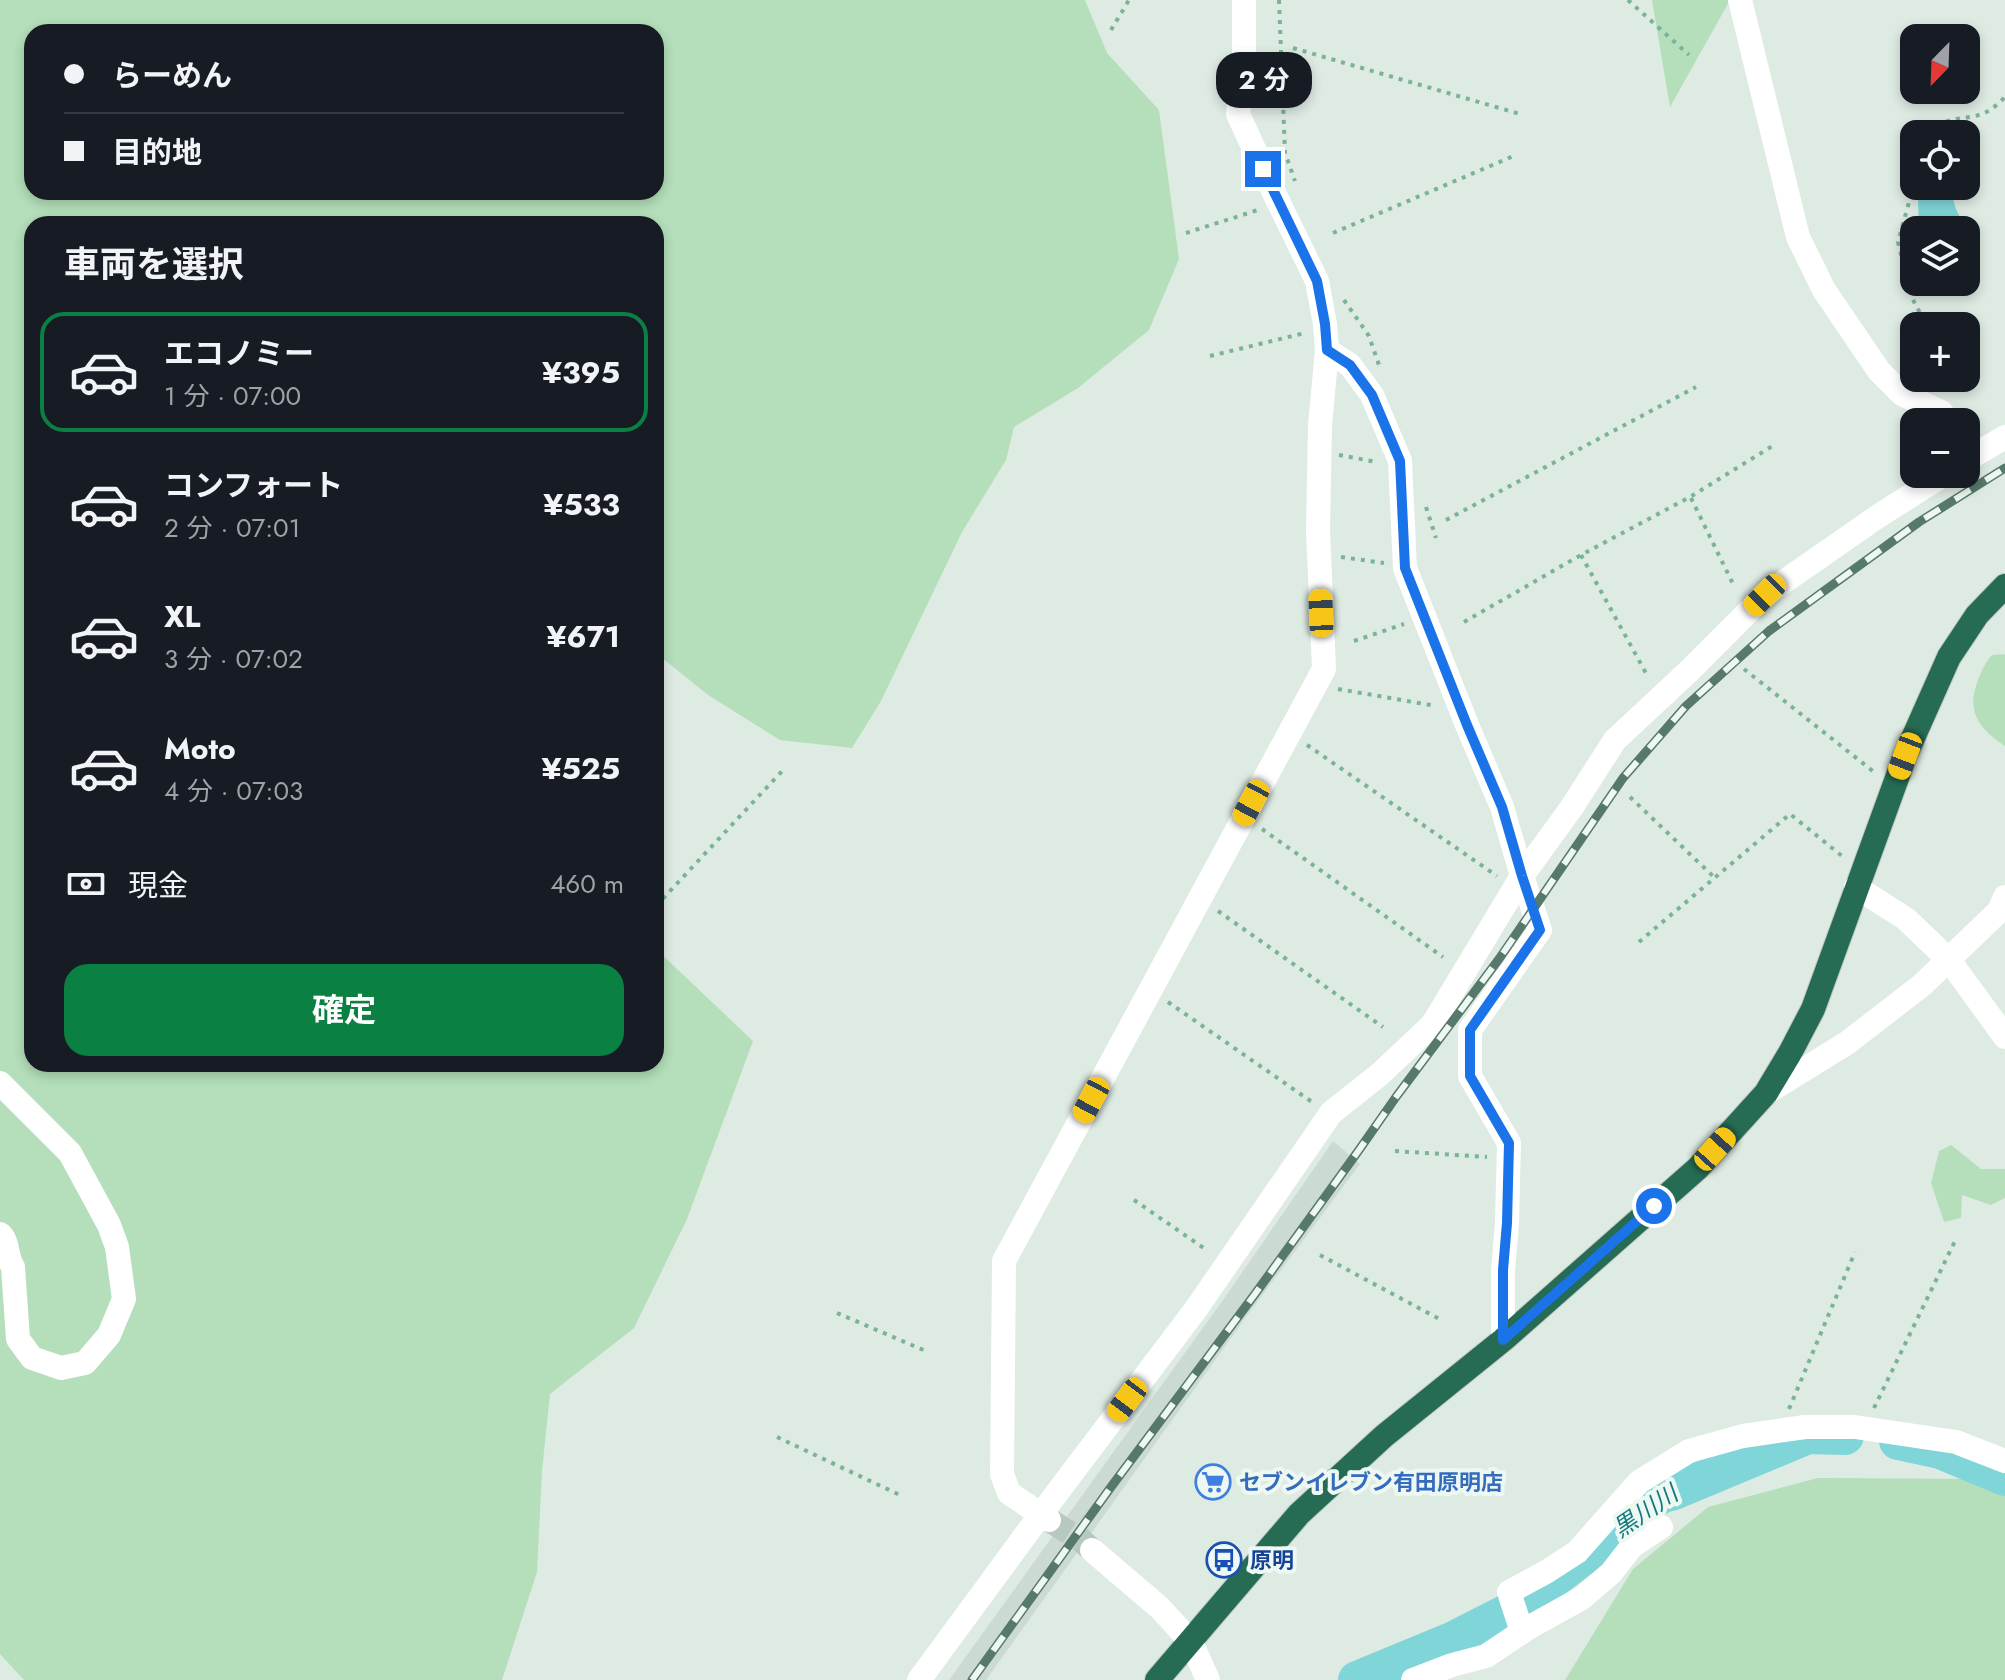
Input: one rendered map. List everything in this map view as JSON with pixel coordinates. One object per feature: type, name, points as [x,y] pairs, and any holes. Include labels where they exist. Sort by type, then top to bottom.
[{"type":"highway","points":[[1157,1680],[1299,1514],[1384,1436],[1503,1340],[1698,1168],[1766,1093],[1813,1009],[1905,756],[1949,657],[1977,615],[2005,586]]},
{"type":"street","points":[[1045,1517],[1009,1493],[1002,1474],[1004,1261],[1324,669],[1318,530],[1320,425],[1327,350],[1325,324],[1317,281],[1238,114],[1244,59],[1244,0]]},
{"type":"street","points":[[1740,0],[1798,237],[1824,290],[1879,371],[1902,394],[1932,408]]},
{"type":"street","points":[[1327,350],[1350,365],[1372,395],[1400,461],[1405,568],[1502,807],[1514,879],[1540,930],[1470,1030],[1470,1076],[1509,1143],[1503,1340]]},
{"type":"street","points":[[1980,448],[2005,437]]},
{"type":"street","points":[[919,1680],[1045,1517],[1196,1309],[1331,1113],[1380,1074],[1433,1024],[1514,879],[1572,807],[1615,740],[1765,595],[1923,488]]},
{"type":"street","points":[[1856,887],[1906,919],[1949,960],[2005,1037]]},
{"type":"street","points":[[1766,1093],[1847,1043],[1922,985],[1999,911],[2005,897]]},
{"type":"street","points":[[0,1083],[70,1153],[109,1225],[117,1247],[124,1299],[109,1335],[85,1363],[61,1368],[32,1358],[18,1339],[13,1267],[4,1237],[0,1234]]},
{"type":"street","points":[[1521,1631],[1509,1592],[1577,1552],[1639,1482],[1689,1451],[1743,1436],[1805,1427],[1865,1429],[1956,1442],[2005,1461]]},
{"type":"street","points":[[1413,1680],[1486,1656],[1521,1631],[1582,1598],[1611,1573],[1632,1546],[1661,1527]]},
{"type":"street","points":[[1092,1550],[1160,1608],[1191,1642],[1208,1680]]},
{"type":"path","points":[[1111,30],[1129,0]]},
{"type":"path","points":[[1279,0],[1285,153],[1300,194]]},
{"type":"path","points":[[1628,0],[1689,55]]},
{"type":"path","points":[[1293,48],[1520,114]]},
{"type":"path","points":[[1951,120],[1989,112],[2005,97]]},
{"type":"path","points":[[1333,233],[1516,155]]},
{"type":"path","points":[[1910,200],[1898,242],[1912,298],[1920,312]]},
{"type":"path","points":[[1186,233],[1268,207]]},
{"type":"path","points":[[1339,293],[1369,336],[1379,365]]},
{"type":"path","points":[[1210,356],[1311,331]]},
{"type":"path","points":[[1446,520],[1696,387]]},
{"type":"path","points":[[1464,622],[1690,497],[1774,445]]},
{"type":"path","points":[[1329,453],[1380,462]]},
{"type":"path","points":[[1422,495],[1436,538]]},
{"type":"path","points":[[1690,497],[1734,586]]},
{"type":"path","points":[[1581,555],[1647,675]]},
{"type":"path","points":[[1335,556],[1396,565]]},
{"type":"path","points":[[1354,641],[1413,621]]},
{"type":"path","points":[[1744,669],[1874,772]]},
{"type":"path","points":[[1332,688],[1448,708]]},
{"type":"path","points":[[1300,741],[1514,879]]},
{"type":"path","points":[[664,897],[785,768]]},
{"type":"path","points":[[1630,797],[1715,878]]},
{"type":"path","points":[[1639,942],[1790,814],[1842,856]]},
{"type":"path","points":[[1258,827],[1443,957]]},
{"type":"path","points":[[1213,908],[1383,1027]]},
{"type":"path","points":[[1163,999],[1317,1105]]},
{"type":"path","points":[[1395,1151],[1501,1158]]},
{"type":"path","points":[[1134,1200],[1217,1257]]},
{"type":"path","points":[[1865,1429],[1955,1241]]},
{"type":"path","points":[[1781,1430],[1855,1252]]},
{"type":"path","points":[[1320,1255],[1443,1321]]},
{"type":"path","points":[[837,1313],[928,1352]]},
{"type":"path","points":[[777,1437],[902,1496]]},
{"type":"shaded area","points":[[1333,1141],[1360,1164],[1246,1317],[986,1680],[949,1680],[1223,1300]]},
{"type":"green space","points":[[0,0],[1085,0],[1107,53],[1159,110],[1179,259],[1149,330],[1078,388],[1014,427],[1006,460],[962,532],[881,701],[852,748],[780,740],[708,695],[664,659],[664,216],[24,216],[24,1072],[664,1072],[664,957],[753,1041],[687,1219],[634,1328],[550,1394],[537,1572],[502,1680],[24,1680],[0,1654]]},
{"type":"green space","points":[[1652,0],[1730,0],[1670,107]]},
{"type":"green space","points":[[2004,654],[2005,746],[1983,727],[1973,703],[1985,665],[1992,655]]},
{"type":"green space","points":[[1951,1145],[1981,1169],[2005,1169],[2005,1198],[1991,1205],[1962,1195],[1961,1218],[1944,1222],[1931,1183],[1939,1151]]},
{"type":"green space","points":[[1818,1478],[1986,1479],[2005,1490],[2005,1680],[1565,1680],[1633,1569],[1708,1507]]},
{"type":"water","points":[[1918,200],[1954,200],[1960,216],[1919,216]]},
{"type":"waterway","name":"黒川川","points":[[1357,1680],[1454,1640],[1513,1610],[1662,1494],[1808,1435],[1845,1436]]},
{"type":"waterway","name":"黒川川","points":[[1898,1441],[1940,1450],[2005,1477]]},
{"type":"tunnel","points":[[1049,1520],[1092,1550]]},
{"type":"railway","points":[[972,1680],[1499,959],[1623,778],[1686,706],[1769,631],[1919,522],[2005,468]]},
{"type":"place","name":"セブンイレブン有田原明店","points":[[1213,1482]]},
{"type":"place","name":"原明","points":[[1224,1560]]},
{"type":"route","points":[[1263,169],[1317,281],[1327,350],[1350,365],[1372,395],[1400,461],[1405,568],[1502,807],[1540,930],[1470,1030],[1470,1076],[1509,1143],[1503,1340],[1654,1206]]}]
